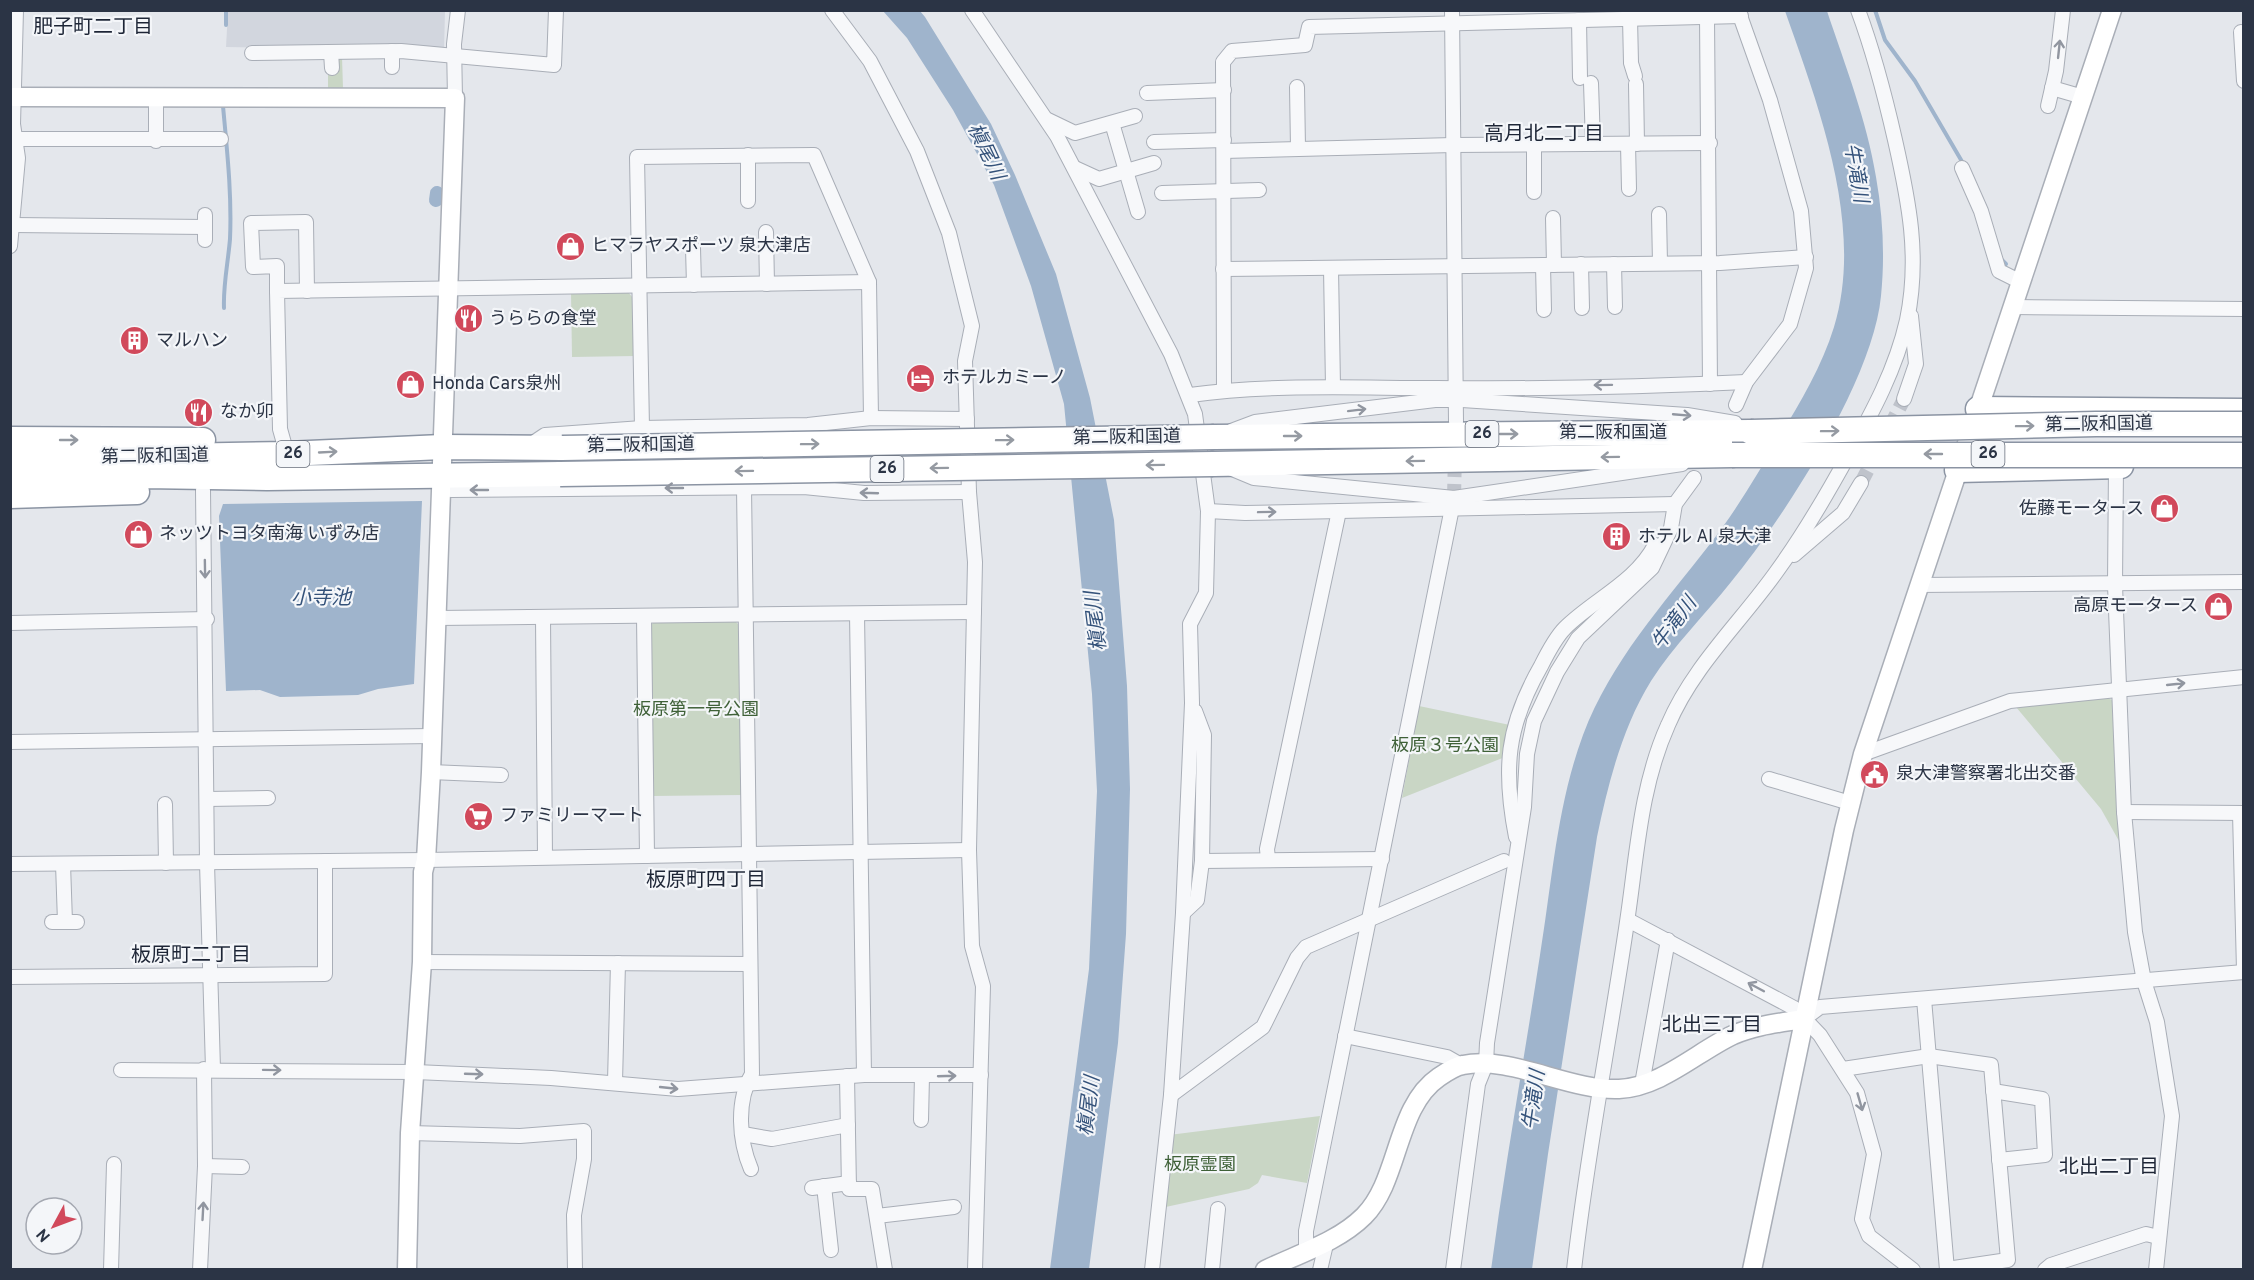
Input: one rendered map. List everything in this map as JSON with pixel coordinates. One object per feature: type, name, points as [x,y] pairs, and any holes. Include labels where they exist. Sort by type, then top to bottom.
[{"type":"highway","points":[[1978,409],[2244,411]]},
{"type":"highway","name":"第二阪和国道","points":[[10,477],[284,454],[442,447],[562,448],[1754,428],[1790,432],[2096,424],[2244,424]]},
{"type":"highway","name":"26","points":[[10,440],[232,440],[284,454]]},
{"type":"highway","name":"第二阪和国道","points":[[10,459],[144,466],[267,478],[1218,464],[1698,467],[1732,455],[2244,455]]},
{"type":"highway","name":"26","points":[[1957,470],[2244,466]]},
{"type":"highway","name":"第二阪和国道","points":[[10,496],[203,490],[267,478]]},
{"type":"street","points":[[10,246],[13,225],[12,200],[18,158],[14,139],[16,10]]},
{"type":"street","points":[[407,1269],[410,1133],[422,962],[423,872],[426,860],[431,772],[443,476],[447,289],[455,98],[450,57],[458,10]]},
{"type":"street","points":[[832,10],[870,61],[890,93],[917,151],[949,233],[972,327],[965,361],[969,492],[975,562],[969,850],[972,946],[983,986],[975,1269]]},
{"type":"street","points":[[972,10],[1048,120],[1075,168],[1190,395],[1195,414],[1208,511],[1206,593],[1190,624],[1192,703],[1183,913],[1171,1095],[1152,1269]]},
{"type":"street","points":[[1574,1269],[1596,1088],[1628,920],[1640,824],[1656,755],[1668,722],[1698,670],[1786,560],[1827,497],[1876,405],[1897,356],[1908,305],[1913,262],[1911,214],[1876,58],[1858,10]]},
{"type":"street","points":[[2048,106],[2063,10]]},
{"type":"street","points":[[1752,1269],[1850,803],[1863,754],[2112,10]]},
{"type":"street","points":[[1224,391],[1223,62],[1232,51],[1305,45],[1309,27],[1452,17],[1671,14],[1707,16],[1739,13],[1770,100],[1798,200],[1806,268],[1790,324],[1746,382],[1736,405]]},
{"type":"street","points":[[1586,16],[1585,80],[1593,144]]},
{"type":"street","points":[[1625,16],[1635,80],[1629,189]]},
{"type":"street","points":[[1707,16],[1710,143],[1710,384]]},
{"type":"street","points":[[1452,17],[1456,422]]},
{"type":"street","points":[[252,53],[392,51],[450,57],[524,56],[554,65],[560,20]]},
{"type":"street","points":[[2241,32],[2244,81]]},
{"type":"street","points":[[392,51],[392,68]]},
{"type":"street","points":[[331,52],[332,68]]},
{"type":"street","points":[[1297,87],[1298,148]]},
{"type":"street","points":[[2052,88],[2083,96]]},
{"type":"street","points":[[1147,93],[1224,90]]},
{"type":"street","points":[[14,97],[455,98]]},
{"type":"street","points":[[156,97],[156,141]]},
{"type":"street","points":[[1048,120],[1075,133],[1135,116]]},
{"type":"street","points":[[1112,123],[1138,212]]},
{"type":"street","points":[[14,139],[156,141],[221,139]]},
{"type":"street","points":[[1154,142],[1298,148],[1453,144],[1710,143]]},
{"type":"street","points":[[1534,144],[1534,192]]},
{"type":"street","points":[[748,155],[748,201]]},
{"type":"street","points":[[642,428],[637,157],[814,155],[869,282],[871,418]]},
{"type":"street","points":[[1075,168],[1099,179],[1154,163]]},
{"type":"street","points":[[1962,168],[1981,211],[1999,271],[2021,282]]},
{"type":"street","points":[[1162,193],[1259,190]]},
{"type":"street","points":[[1659,214],[1660,263]]},
{"type":"street","points":[[1544,310],[1554,218]]},
{"type":"street","points":[[284,454],[280,429],[277,266],[253,267],[251,223],[306,222],[307,291]]},
{"type":"street","points":[[13,225],[94,232],[150,233],[205,227]]},
{"type":"street","points":[[766,232],[767,284]]},
{"type":"street","points":[[693,248],[694,285]]},
{"type":"street","points":[[1223,269],[1709,263],[1806,257]]},
{"type":"street","points":[[1581,264],[1582,308]]},
{"type":"street","points":[[1614,264],[1615,308]]},
{"type":"street","points":[[1331,268],[1333,387]]},
{"type":"street","points":[[278,291],[869,282]]},
{"type":"street","points":[[1904,399],[1916,364],[1908,305]]},
{"type":"street","points":[[2013,308],[2244,309]]},
{"type":"street","points":[[1216,437],[1255,422],[1455,394],[1746,382]]},
{"type":"street","points":[[1190,395],[1224,391],[1333,387],[1455,394],[1687,415],[1754,428]]},
{"type":"street","points":[[526,447],[545,435],[642,428],[808,425],[871,418],[967,419]]},
{"type":"street","points":[[1218,464],[1254,478],[1454,504],[1683,464],[1698,467],[1673,509],[1671,528],[1652,568],[1578,638],[1542,700],[1527,754],[1524,807],[1487,1043],[1494,1065]]},
{"type":"street","points":[[2116,466],[2115,585],[2124,812],[2135,932],[2144,981],[2157,1022],[2172,1116],[2156,1269]]},
{"type":"street","points":[[443,476],[451,490],[804,487],[864,493],[969,492]]},
{"type":"street","points":[[1786,560],[1801,551],[1843,513],[1861,483]]},
{"type":"street","points":[[744,488],[752,1074],[744,1089],[742,1134],[743,1151],[752,1169]]},
{"type":"street","points":[[200,1269],[209,1069],[210,975],[207,862],[207,620],[203,490]]},
{"type":"street","points":[[1208,511],[1339,511],[1454,504],[1673,509]]},
{"type":"street","points":[[1306,1250],[1306,1231],[1454,504]]},
{"type":"street","points":[[1269,859],[1267,849],[1339,511]]},
{"type":"street","points":[[1919,585],[2115,585],[2244,582]]},
{"type":"street","points":[[436,618],[974,612]]},
{"type":"street","points":[[857,614],[864,1075]]},
{"type":"street","points":[[644,617],[647,856]]},
{"type":"street","points":[[543,618],[544,857]]},
{"type":"street","points":[[10,623],[207,620]]},
{"type":"street","points":[[1863,754],[2010,701],[2244,677]]},
{"type":"street","points":[[1183,913],[1197,900],[1202,861],[1204,735],[1192,703]]},
{"type":"street","points":[[10,742],[432,736]]},
{"type":"street","points":[[431,772],[501,775]]},
{"type":"street","points":[[1769,780],[1850,803]]},
{"type":"street","points":[[207,799],[267,798]]},
{"type":"street","points":[[165,804],[166,863]]},
{"type":"street","points":[[1265,1269],[1344,1233],[1366,1214],[1384,1186],[1407,1121],[1424,1093],[1436,1079],[1461,1065],[1494,1065],[1596,1088],[1622,1089],[1642,1084],[1748,1029],[1804,1019],[1820,1007],[2244,971],[2242,813],[2124,812]]},
{"type":"street","points":[[10,864],[426,860],[969,850]]},
{"type":"street","points":[[1202,861],[1382,859]]},
{"type":"street","points":[[10,977],[325,974],[325,861]]},
{"type":"street","points":[[1171,1095],[1263,1027],[1297,957],[1306,947],[1504,861]]},
{"type":"street","points":[[63,864],[65,922]]},
{"type":"street","points":[[1628,920],[1794,1008],[1820,1035],[1857,1093],[1874,1154],[1862,1219],[1869,1236],[1914,1269]]},
{"type":"street","points":[[1642,1084],[1668,940]]},
{"type":"street","points":[[422,962],[750,964]]},
{"type":"street","points":[[615,1082],[618,963]]},
{"type":"street","points":[[1843,1069],[1929,1056],[1991,1065],[2008,1260],[1947,1269],[1929,1056],[1924,999]]},
{"type":"street","points":[[1346,1036],[1447,1057],[1461,1065]]},
{"type":"street","points":[[1453,1269],[1478,1084],[1494,1065]]},
{"type":"street","points":[[121,1070],[416,1072],[615,1082],[678,1089],[864,1075],[981,1075]]},
{"type":"street","points":[[847,1076],[849,1189],[873,1189],[885,1269]]},
{"type":"street","points":[[921,1120],[922,1076]]},
{"type":"street","points":[[1993,1091],[2042,1099],[2045,1155],[1999,1160]]},
{"type":"street","points":[[742,1134],[772,1139],[848,1125]]},
{"type":"street","points":[[410,1133],[520,1136],[584,1131],[584,1160],[574,1215],[575,1269]]},
{"type":"street","points":[[111,1269],[114,1164]]},
{"type":"street","points":[[205,1166],[242,1167]]},
{"type":"street","points":[[831,1250],[818,1187],[849,1183]]},
{"type":"street","points":[[877,1216],[954,1207]]},
{"type":"street","points":[[1212,1269],[1221,1218]]},
{"type":"street","points":[[2045,1269],[2051,1265],[2146,1234],[2158,1237]]},
{"type":"street","points":[[1320,1269],[1327,1240]]},
{"type":"shaded area","points":[[228,11],[445,11],[444,51],[226,47]]},
{"type":"green space","points":[[342,57],[343,89],[328,89],[328,68]]},
{"type":"green space","points":[[571,292],[628,292],[633,298],[635,356],[572,357]]},
{"type":"green space","name":"板原第一号公園","points":[[733,619],[739,625],[742,795],[652,796],[650,626],[656,620]]},
{"type":"green space","points":[[2106,697],[2112,700],[2119,841],[2101,809],[2016,707]]},
{"type":"green space","name":"板原３号公園","points":[[1419,706],[1510,725],[1505,757],[1402,798]]},
{"type":"green space","name":"板原霊園","points":[[1320,1116],[1307,1183],[1262,1175],[1258,1183],[1249,1189],[1161,1208],[1169,1135]]},
{"type":"water","name":"槇尾川","points":[[883,11],[920,11],[925,17],[991,124],[1015,175],[1056,274],[1090,398],[1114,520],[1127,686],[1130,789],[1126,934],[1118,1043],[1089,1269],[1050,1269],[1089,969],[1097,791],[1092,694],[1064,404],[1031,286],[994,185],[953,110],[907,38]]},
{"type":"water","name":"牛滝川","points":[[1785,11],[1827,11],[1861,114],[1872,156],[1882,222],[1881,296],[1874,330],[1862,367],[1844,406],[1800,485],[1753,554],[1660,668],[1641,699],[1624,737],[1611,777],[1597,837],[1532,1269],[1491,1270],[1556,844],[1567,789],[1583,735],[1623,658],[1720,531],[1755,478],[1796,410],[1823,356],[1834,327],[1842,288],[1844,248],[1841,207],[1834,166],[1823,126]]},
{"type":"water","name":"小寺池","points":[[422,501],[414,684],[378,689],[358,695],[280,697],[260,690],[226,691],[219,516],[223,504]]},
{"type":"waterway","points":[[226,10],[226,25]]},
{"type":"waterway","points":[[1875,10],[1885,40],[1915,81],[1964,165]]},
{"type":"waterway","points":[[223,106],[229,173],[230,222],[224,308]]},
{"type":"waterway","points":[[436,200],[437,193]]},
{"type":"waterway","points":[[2000,258],[2006,264]]},
{"type":"tunnel","points":[[1861,483],[1904,399]]},
{"type":"tunnel","points":[[1454,498],[1455,454]]},
{"type":"place","name":"ヒマラヤスポーツ 泉大津店","points":[[570,246]]},
{"type":"place","name":"うららの食堂","points":[[468,319]]},
{"type":"place","name":"マルハン","points":[[135,341]]},
{"type":"place","name":"ホテルカミーノ","points":[[921,378]]},
{"type":"place","name":"Honda Cars泉州","points":[[411,384]]},
{"type":"place","name":"なか卯","points":[[199,412]]},
{"type":"place","name":"佐藤モータース","points":[[2165,509]]},
{"type":"place","name":"ネッツトヨタ南海 いずみ店","points":[[138,534]]},
{"type":"place","name":"ホテル AI 泉大津","points":[[1617,537]]},
{"type":"place","name":"高原モータース","points":[[2219,606]]},
{"type":"place","name":"泉大津警察署北出交番","points":[[1875,774]]},
{"type":"place","name":"ファミリーマート","points":[[479,816]]},
{"type":"district","name":"肥子町二丁目","points":[[93,28]]},
{"type":"district","name":"高月北二丁目","points":[[1544,135]]},
{"type":"district","name":"板原町四丁目","points":[[706,881]]},
{"type":"district","name":"板原町二丁目","points":[[191,956]]},
{"type":"district","name":"北出三丁目","points":[[1712,1026]]},
{"type":"district","name":"北出二丁目","points":[[2109,1168]]}]
